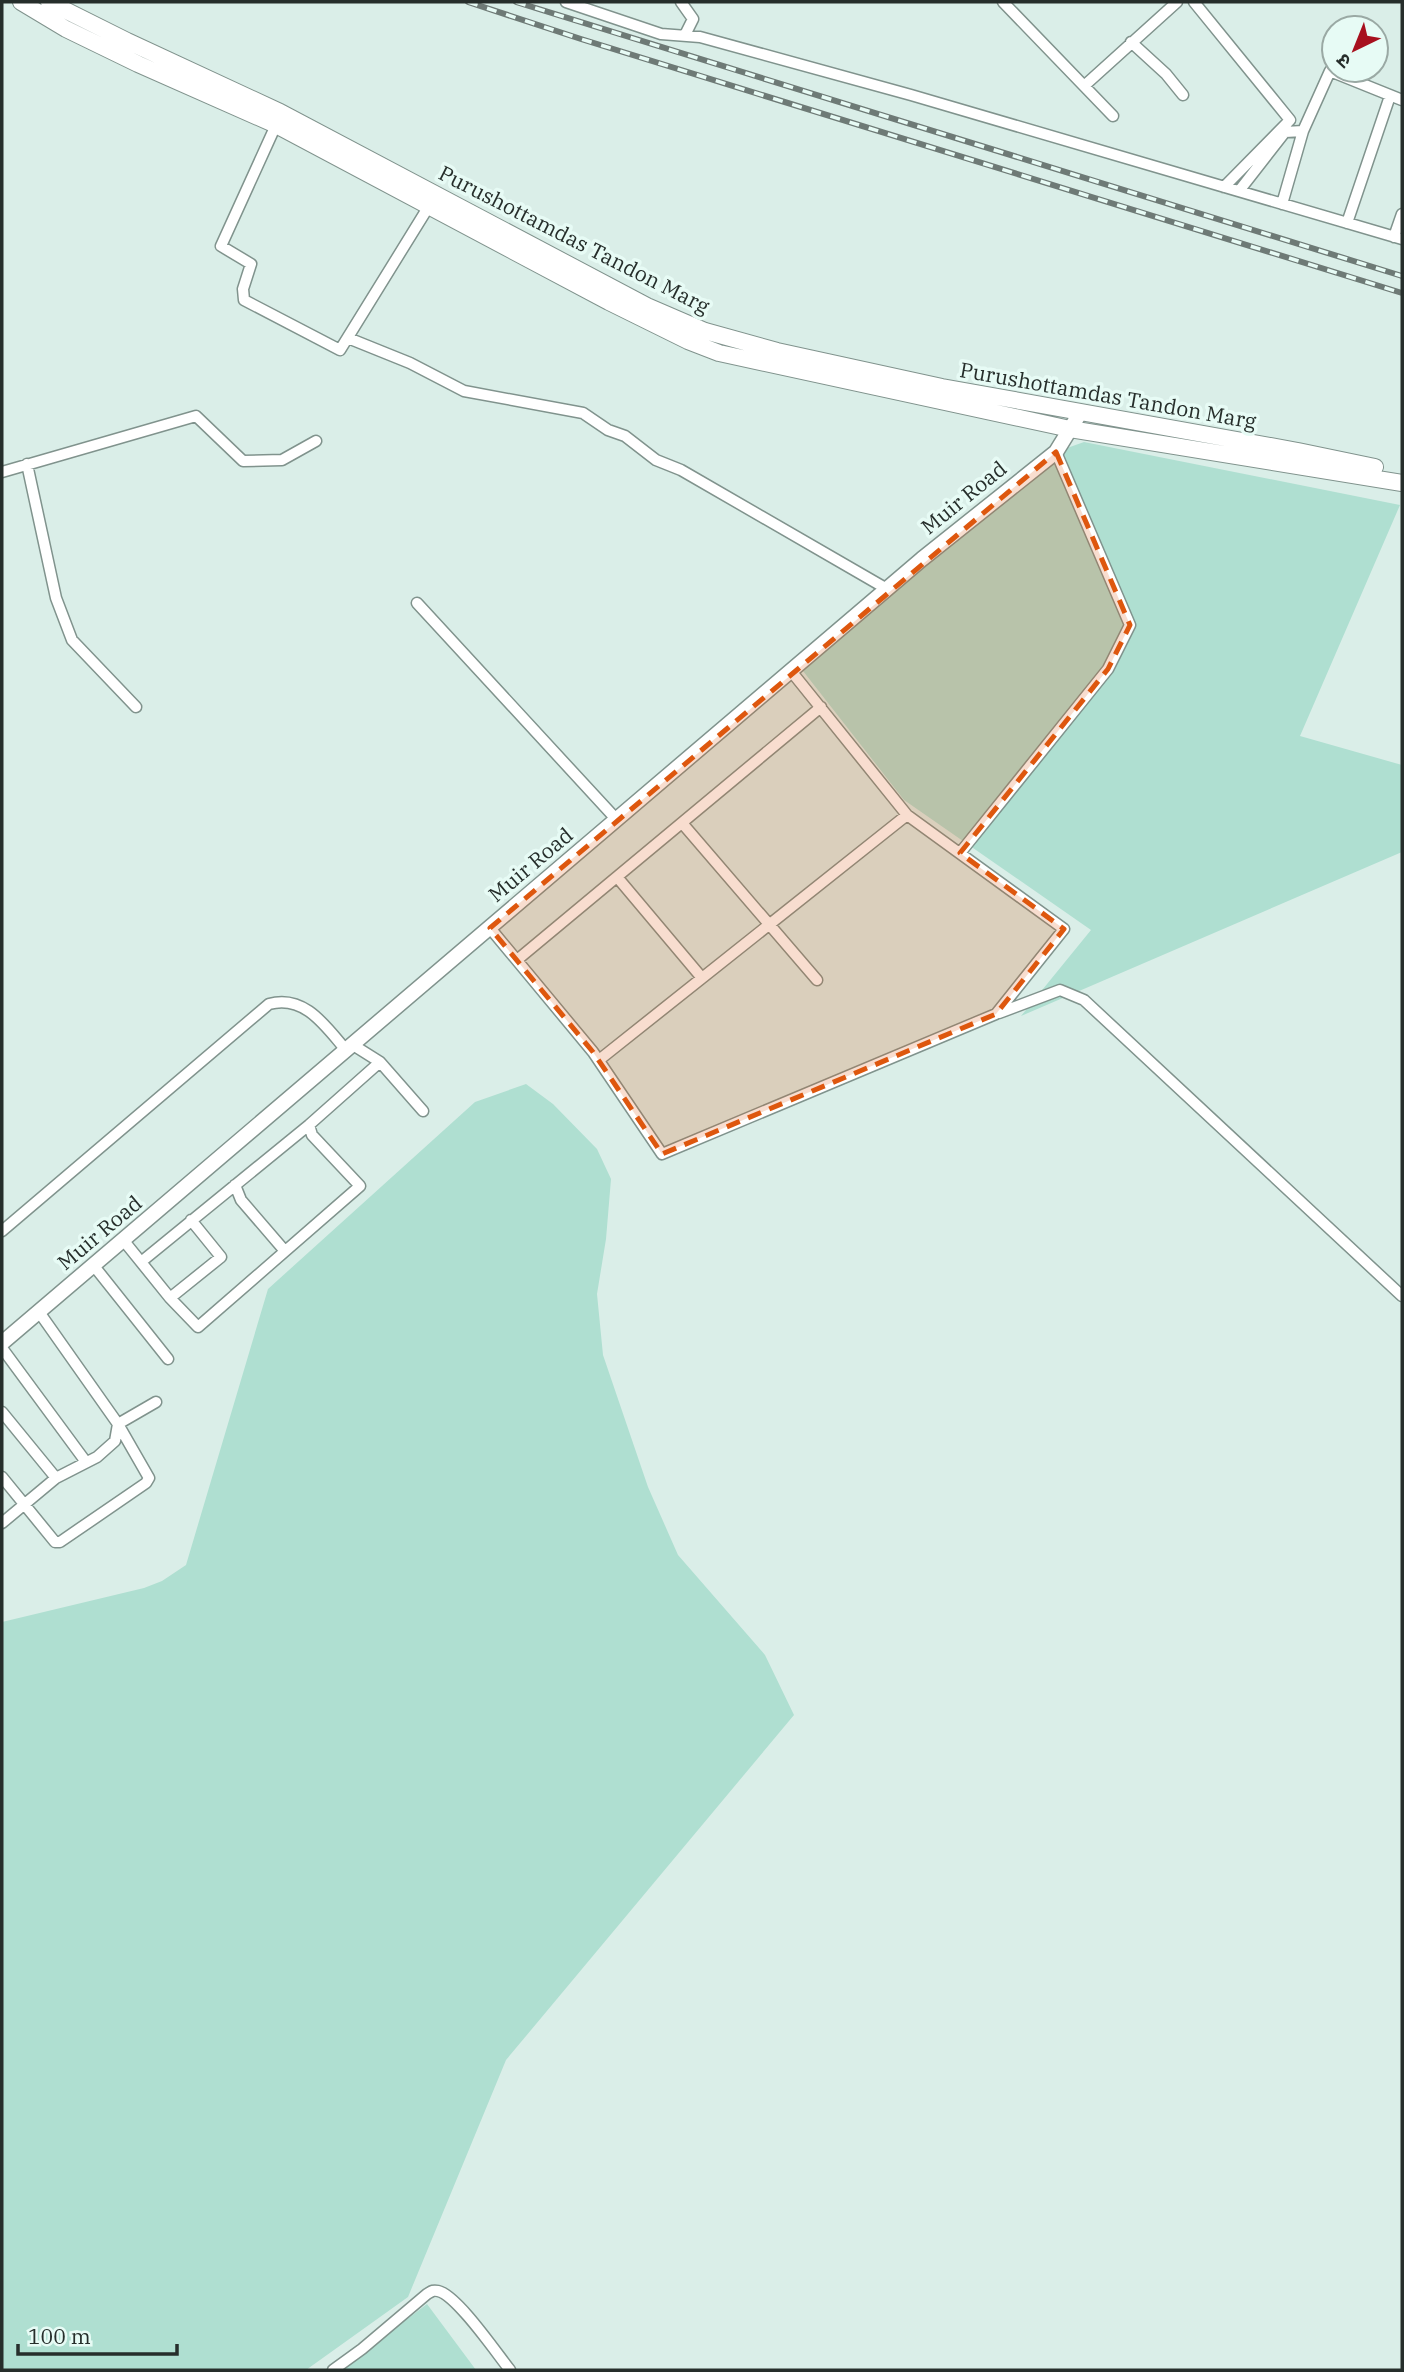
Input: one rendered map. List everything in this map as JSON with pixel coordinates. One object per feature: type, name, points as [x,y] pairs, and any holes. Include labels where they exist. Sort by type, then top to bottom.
[{"type":"main road","points":[[21,2],[66,29],[275,125],[630,313],[719,354],[1070,429],[1402,483]]},
{"type":"main road","name":"Purushottamdas Tandon Marg","points":[[49,2],[280,112],[647,306],[705,331],[777,351],[942,387],[1402,472]]},
{"type":"main road","name":"Muir Road","points":[[2,1346],[887,589],[1056,452],[1080,413]]},
{"type":"street","points":[[566,2],[661,34],[685,35],[924,99],[1398,238],[1402,214]]},
{"type":"street","points":[[681,2],[693,19],[685,35]]},
{"type":"street","points":[[1003,2],[1113,116]]},
{"type":"street","points":[[1084,86],[1177,2]]},
{"type":"street","points":[[1194,2],[1290,120],[1224,187]]},
{"type":"street","points":[[1131,42],[1166,74],[1183,95]]},
{"type":"street","points":[[1282,204],[1303,131],[1330,71],[1402,100]]},
{"type":"street","points":[[1347,223],[1390,96]]},
{"type":"street","points":[[275,125],[221,246],[251,264],[243,289],[244,300],[340,350],[429,206]]},
{"type":"street","points":[[1239,191],[1285,132],[1303,131]]},
{"type":"street","points":[[348,338],[410,362],[464,390],[583,413],[608,430],[625,436],[656,460],[681,470],[887,589]]},
{"type":"street","points":[[2,472],[196,416],[243,461],[282,460],[316,442]]},
{"type":"street","points":[[960,853],[1108,669],[1130,625],[1056,452]]},
{"type":"street","points":[[27,464],[56,598],[72,640],[136,707]]},
{"type":"street","points":[[417,604],[617,820]]},
{"type":"street","points":[[791,671],[907,815],[1064,929],[996,1014]]},
{"type":"street","points":[[517,960],[821,708]]},
{"type":"street","points":[[598,1060],[907,815]]},
{"type":"street","points":[[682,823],[817,980]]},
{"type":"street","points":[[617,877],[702,978]]},
{"type":"street","points":[[490,928],[598,1060],[663,1154],[996,1014],[1060,990],[1084,1000],[1402,1296]]},
{"type":"street","points":[[2,1231],[269,1004],[276,1002],[298,1005],[317,1015],[349,1048],[380,1062],[423,1111]]},
{"type":"street","points":[[141,1262],[309,1125],[380,1062]]},
{"type":"street","points":[[124,1241],[170,1298],[198,1327],[360,1186],[312,1135],[309,1125]]},
{"type":"street","points":[[236,1185],[241,1200],[284,1250]]},
{"type":"street","points":[[170,1298],[221,1256],[191,1220]]},
{"type":"street","points":[[94,1266],[167,1359]]},
{"type":"street","points":[[2,1477],[55,1542],[60,1542],[146,1483],[149,1478],[118,1424],[39,1312]]},
{"type":"street","points":[[2,1346],[86,1462]]},
{"type":"street","points":[[2,1523],[56,1478],[97,1457],[115,1441],[118,1424],[156,1402]]},
{"type":"street","points":[[2,1412],[56,1478]]},
{"type":"street","points":[[333,2370],[434,2291],[442,2292],[473,2321],[510,2370]]},
{"type":"highlighted area","points":[[1056,452],[1130,625],[1108,669],[960,853],[1064,929],[996,1014],[662,1154],[593,1052],[490,928]]},
{"type":"green space","points":[[1084,442],[1400,505],[1300,736],[1402,765],[1402,852],[1021,1016],[1091,930],[904,800],[803,671],[1056,452]]},
{"type":"green space","points":[[526,1084],[553,1104],[597,1149],[611,1179],[606,1239],[597,1294],[603,1355],[648,1487],[678,1555],[765,1655],[794,1715],[506,2060],[408,2297],[306,2370],[2,2370],[2,1622],[144,1588],[162,1581],[186,1565],[268,1289],[475,1102]]},
{"type":"green space","points":[[427,2304],[476,2370],[340,2370]]},
{"type":"railway","points":[[468,2],[1402,293]]},
{"type":"railway","points":[[516,2],[1402,276]]}]
